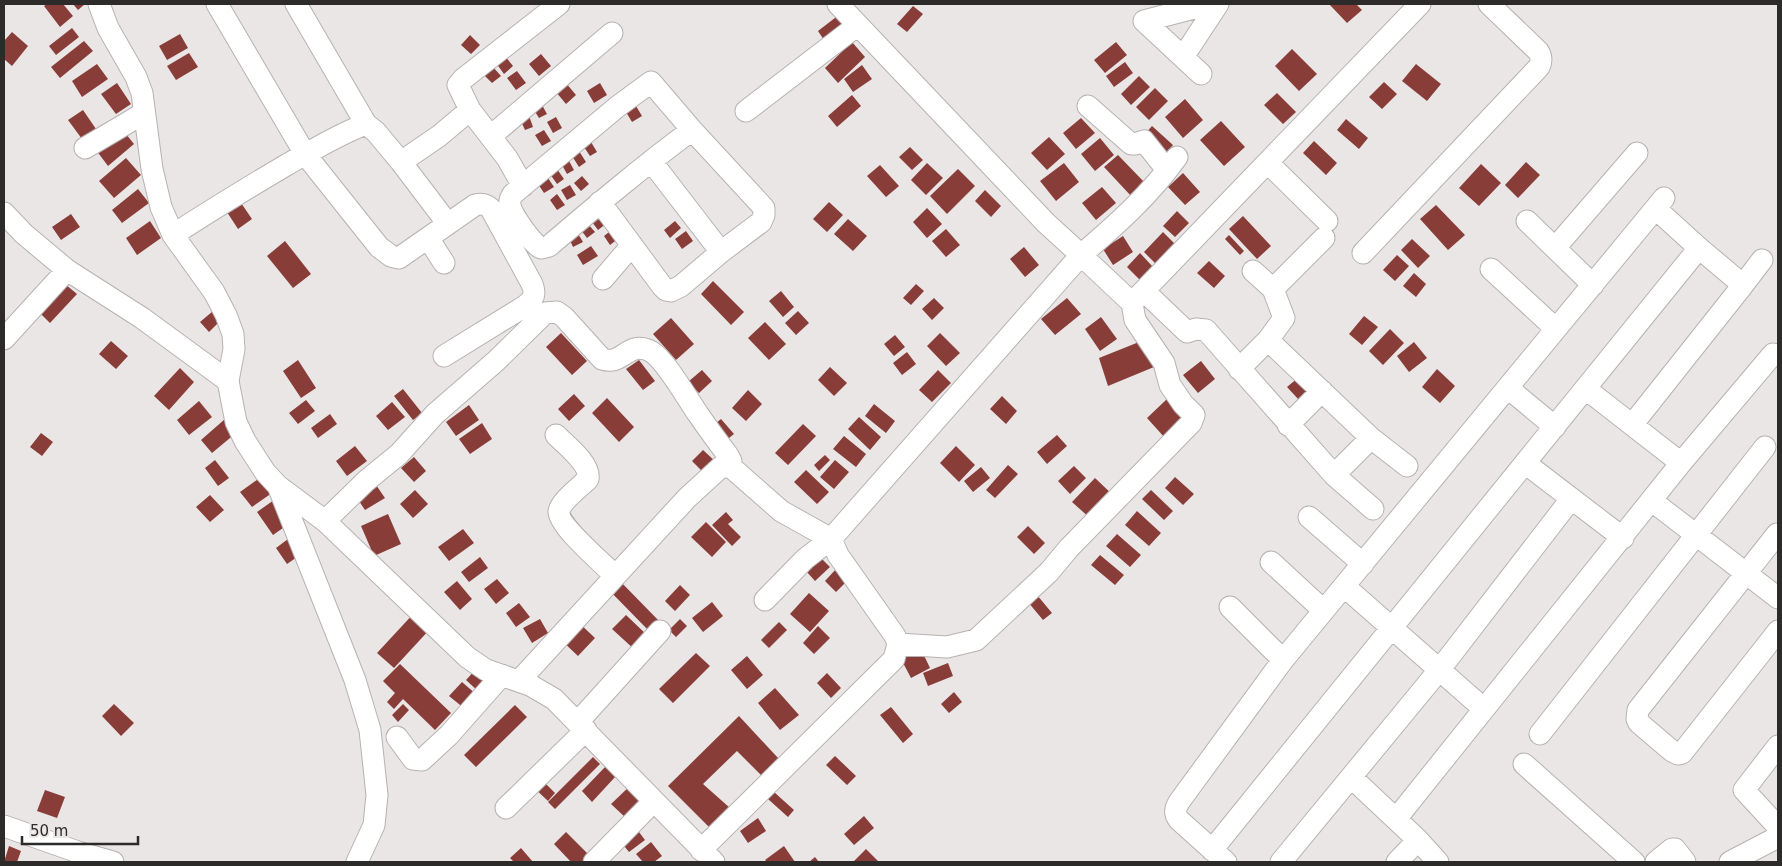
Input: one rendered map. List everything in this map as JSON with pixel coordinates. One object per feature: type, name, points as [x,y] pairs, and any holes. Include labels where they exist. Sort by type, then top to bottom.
[{"type":"street","points":[[99,4],[108,28],[142,93],[155,186],[161,207],[173,235],[214,292],[226,314],[233,334],[234,349],[228,381],[236,422],[245,441],[265,472],[278,486],[325,521],[468,658],[486,670],[510,678],[530,685],[554,699],[708,856],[894,659],[898,644],[895,636],[838,555],[831,539],[781,511],[731,467],[726,466],[719,468],[687,498],[616,576],[510,678],[422,760],[413,759],[397,737]]},
{"type":"street","points":[[217,4],[305,154],[379,247],[391,256],[399,258],[475,205],[487,205],[496,218],[535,292],[531,301],[525,306],[444,356]]},
{"type":"street","points":[[296,4],[366,124],[376,132],[401,162],[448,224]]},
{"type":"street","points":[[522,186],[507,158],[470,110],[458,88],[458,83],[559,4]]},
{"type":"street","points":[[1201,74],[1144,21],[1209,4]]},
{"type":"street","points":[[1183,58],[1218,4]]},
{"type":"street","points":[[898,644],[947,647],[976,640],[1049,572],[1068,548],[1191,422],[1194,415],[1183,404],[1170,385],[1164,363],[1135,320],[1138,297],[1420,4]]},
{"type":"street","points":[[1363,253],[1542,62],[1538,51],[1489,4]]},
{"type":"street","points":[[746,111],[851,12],[1046,223],[1081,256],[1187,332],[1196,329],[1206,330],[1238,369],[1334,475],[1372,509]]},
{"type":"street","points":[[491,136],[612,33]]},
{"type":"street","points":[[600,202],[662,286],[666,290],[671,291],[681,286],[721,252],[761,222],[764,208],[692,130],[651,82],[617,107],[522,186],[513,194],[509,204],[512,212],[534,244],[540,248],[549,246],[600,202],[692,130]]},
{"type":"street","points":[[765,600],[805,560],[831,539],[1081,256],[1122,220],[1172,163],[1144,141],[1131,144],[1088,106]]},
{"type":"street","points":[[401,162],[438,136],[470,110]]},
{"type":"street","points":[[85,148],[144,113]]},
{"type":"street","points":[[173,235],[230,198],[305,154],[366,124]]},
{"type":"street","points":[[1555,248],[1637,153]]},
{"type":"street","points":[[651,161],[721,252]]},
{"type":"street","points":[[1268,163],[1326,230],[1273,289]]},
{"type":"street","points":[[1699,248],[1392,628],[1219,856],[1179,820],[1175,815],[1176,806],[1283,660],[1323,610],[1660,203],[1699,248],[1743,285]]},
{"type":"street","points":[[4,213],[24,234],[67,270],[142,318],[228,381]]},
{"type":"street","points":[[1528,221],[1593,285]]},
{"type":"street","points":[[428,238],[444,263]]},
{"type":"street","points":[[603,279],[632,246]]},
{"type":"street","points":[[1632,425],[1762,260]]},
{"type":"street","points":[[1491,268],[1556,329]]},
{"type":"street","points":[[4,339],[67,270]]},
{"type":"street","points":[[1238,369],[1268,340],[1284,318],[1273,289],[1253,271]]},
{"type":"street","points":[[325,521],[366,481],[399,454],[435,414],[496,361],[545,313],[557,312],[564,317],[602,359],[610,362],[619,359],[631,350],[641,348],[651,351],[669,371],[728,454],[731,467]]},
{"type":"street","points":[[1268,340],[1371,438],[1407,466]]},
{"type":"street","points":[[1396,819],[1623,538],[1681,463],[1773,354]]},
{"type":"street","points":[[1508,388],[1555,427]]},
{"type":"street","points":[[1586,389],[1681,463]]},
{"type":"street","points":[[1288,425],[1322,391]]},
{"type":"street","points":[[556,435],[584,463],[589,473],[588,479],[562,505],[559,512],[561,519],[578,540],[616,576]]},
{"type":"street","points":[[1334,475],[1371,438]]},
{"type":"street","points":[[1540,734],[1765,446]]},
{"type":"street","points":[[1526,463],[1623,538]]},
{"type":"street","points":[[278,486],[355,680],[370,730],[377,795],[374,825],[357,862]]},
{"type":"street","points":[[1281,862],[1440,669],[1571,499]]},
{"type":"street","points":[[1652,501],[1778,598]]},
{"type":"street","points":[[1309,517],[1363,564]]},
{"type":"street","points":[[1777,534],[1638,710],[1637,719],[1639,723],[1672,751],[1678,754],[1682,753],[1778,631]]},
{"type":"street","points":[[1271,562],[1323,610]]},
{"type":"street","points":[[1344,586],[1440,669],[1484,710]]},
{"type":"street","points":[[1230,607],[1283,660]]},
{"type":"street","points":[[506,808],[582,726],[660,631]]},
{"type":"street","points":[[1778,746],[1744,790],[1778,827]]},
{"type":"street","points":[[1524,764],[1634,862]]},
{"type":"street","points":[[1351,778],[1418,840],[1438,862]]},
{"type":"street","points":[[594,862],[654,801]]},
{"type":"street","points":[[4,826],[113,862]]},
{"type":"street","points":[[1730,862],[1778,837]]},
{"type":"street","points":[[1397,862],[1418,840]]},
{"type":"street","points":[[1656,862],[1672,849],[1675,849],[1685,862]]},
{"type":"building","points":[[47,4],[63,4],[73,16],[60,27],[44,6]]},
{"type":"building","points":[[73,4],[85,4],[78,10]]},
{"type":"building","points":[[1329,4],[1356,4],[1362,10],[1347,23]]},
{"type":"building","points":[[913,6],[923,14],[907,32],[897,24]]},
{"type":"building","points":[[840,14],[847,24],[824,40],[818,31]]},
{"type":"building","points":[[72,28],[79,37],[56,55],[49,46]]},
{"type":"building","points":[[12,32],[28,46],[12,66],[4,59],[4,41]]},
{"type":"building","points":[[180,34],[188,48],[167,60],[159,46]]},
{"type":"building","points":[[470,35],[480,45],[471,54],[461,45]]},
{"type":"building","points":[[84,41],[93,51],[60,78],[51,67]]},
{"type":"building","points":[[852,42],[865,57],[838,83],[825,68]]},
{"type":"building","points":[[1116,42],[1127,55],[1105,73],[1094,60]]},
{"type":"building","points":[[1292,49],[1317,74],[1299,91],[1275,66]]},
{"type":"building","points":[[189,53],[198,67],[176,80],[167,66]]},
{"type":"building","points":[[541,54],[551,66],[539,76],[529,64]]},
{"type":"building","points":[[505,56],[513,66],[504,74],[496,63]]},
{"type":"building","points":[[1125,62],[1133,73],[1114,87],[1106,76]]},
{"type":"building","points":[[97,64],[108,79],[82,97],[72,81]]},
{"type":"building","points":[[1416,64],[1441,84],[1427,101],[1402,81]]},
{"type":"building","points":[[862,65],[872,79],[853,92],[844,79]]},
{"type":"building","points":[[493,67],[501,76],[492,83],[484,75]]},
{"type":"building","points":[[517,71],[526,83],[516,90],[507,78]]},
{"type":"building","points":[[1139,76],[1150,87],[1131,105],[1121,94]]},
{"type":"building","points":[[1384,82],[1397,94],[1382,109],[1369,97]]},
{"type":"building","points":[[117,83],[131,104],[116,114],[101,94]]},
{"type":"building","points":[[566,83],[576,95],[566,104],[556,92]]},
{"type":"building","points":[[600,83],[607,95],[594,103],[587,91]]},
{"type":"building","points":[[1155,88],[1168,101],[1149,120],[1136,107]]},
{"type":"building","points":[[1277,93],[1296,112],[1283,124],[1264,105]]},
{"type":"building","points":[[852,95],[861,106],[837,127],[828,116]]},
{"type":"building","points":[[1185,99],[1203,120],[1183,138],[1165,117]]},
{"type":"building","points":[[542,105],[547,114],[539,118],[534,110]]},
{"type":"building","points":[[636,106],[642,116],[632,122],[626,112]]},
{"type":"building","points":[[83,110],[96,129],[82,139],[68,120]]},
{"type":"building","points":[[528,113],[533,127],[525,130],[519,117]]},
{"type":"building","points":[[556,117],[562,128],[553,133],[547,122]]},
{"type":"building","points":[[1081,118],[1095,133],[1076,149],[1063,133]]},
{"type":"building","points":[[1346,119],[1368,138],[1359,149],[1337,130]]},
{"type":"building","points":[[1221,121],[1245,147],[1224,166],[1200,140]]},
{"type":"building","points":[[1152,126],[1173,145],[1165,154],[1144,135]]},
{"type":"building","points":[[122,129],[134,144],[108,166],[96,150]]},
{"type":"building","points":[[544,130],[551,141],[542,146],[535,135]]},
{"type":"building","points":[[1049,137],[1065,154],[1047,170],[1031,153]]},
{"type":"building","points":[[1100,138],[1114,155],[1095,171],[1081,154]]},
{"type":"building","points":[[1314,141],[1337,163],[1326,175],[1303,153]]},
{"type":"building","points":[[591,142],[597,152],[590,156],[584,147]]},
{"type":"building","points":[[910,147],[923,160],[912,170],[899,157]]},
{"type":"building","points":[[579,151],[586,162],[579,167],[572,156]]},
{"type":"building","points":[[1118,155],[1146,184],[1132,197],[1104,167]]},
{"type":"building","points":[[126,158],[141,175],[114,198],[99,181]]},
{"type":"building","points":[[569,161],[574,170],[567,174],[562,165]]},
{"type":"building","points":[[1526,162],[1540,175],[1518,198],[1505,185]]},
{"type":"building","points":[[927,163],[943,178],[926,195],[911,180]]},
{"type":"building","points":[[1064,163],[1079,182],[1056,201],[1040,181]]},
{"type":"building","points":[[1481,164],[1501,183],[1479,206],[1459,188]]},
{"type":"building","points":[[880,165],[899,186],[886,197],[867,176]]},
{"type":"building","points":[[557,169],[564,179],[557,184],[550,174]]},
{"type":"building","points":[[958,169],[975,186],[947,214],[930,196]]},
{"type":"building","points":[[1183,173],[1200,192],[1185,205],[1168,187]]},
{"type":"building","points":[[582,176],[589,184],[581,191],[574,183]]},
{"type":"building","points":[[548,178],[554,187],[544,193],[538,184]]},
{"type":"building","points":[[570,185],[576,195],[567,200],[561,190]]},
{"type":"building","points":[[1102,187],[1116,203],[1096,220],[1082,203]]},
{"type":"building","points":[[138,189],[149,203],[122,223],[112,210]]},
{"type":"building","points":[[985,190],[1001,206],[991,217],[975,201]]},
{"type":"building","points":[[557,194],[565,205],[557,210],[550,200]]},
{"type":"building","points":[[239,200],[252,219],[238,229],[225,209]]},
{"type":"building","points":[[829,202],[843,215],[827,232],[813,219]]},
{"type":"building","points":[[1436,205],[1465,235],[1448,250],[1420,219]]},
{"type":"building","points":[[927,208],[942,224],[927,238],[913,222]]},
{"type":"building","points":[[1177,211],[1189,223],[1175,237],[1163,226]]},
{"type":"building","points":[[71,214],[80,227],[61,240],[52,227]]},
{"type":"building","points":[[600,215],[607,223],[598,230],[592,222]]},
{"type":"building","points":[[1243,216],[1271,246],[1257,259],[1229,229]]},
{"type":"building","points":[[848,219],[867,236],[853,251],[834,234]]},
{"type":"building","points":[[150,221],[161,238],[137,255],[126,238]]},
{"type":"building","points":[[675,221],[681,228],[670,238],[664,230]]},
{"type":"building","points":[[588,224],[595,232],[587,238],[581,230]]},
{"type":"building","points":[[613,229],[619,238],[610,245],[604,236]]},
{"type":"building","points":[[946,229],[960,245],[946,257],[932,241]]},
{"type":"building","points":[[686,231],[693,241],[682,249],[675,239]]},
{"type":"building","points":[[577,232],[583,242],[573,247],[568,236]]},
{"type":"building","points":[[1163,232],[1176,245],[1157,265],[1144,252]]},
{"type":"building","points":[[1229,235],[1244,251],[1240,255],[1225,239]]},
{"type":"building","points":[[1123,236],[1133,252],[1113,265],[1103,249]]},
{"type":"building","points":[[1412,239],[1430,256],[1418,268],[1401,250]]},
{"type":"building","points":[[285,241],[311,274],[293,288],[267,256]]},
{"type":"building","points":[[591,246],[598,256],[583,265],[577,255]]},
{"type":"building","points":[[1024,247],[1039,265],[1025,277],[1010,259]]},
{"type":"building","points":[[1140,253],[1153,267],[1140,280],[1127,267]]},
{"type":"building","points":[[1397,255],[1409,266],[1395,281],[1383,270]]},
{"type":"building","points":[[1209,261],[1225,276],[1214,288],[1197,273]]},
{"type":"building","points":[[1414,273],[1426,284],[1416,297],[1403,286]]},
{"type":"building","points":[[713,281],[744,312],[731,325],[701,294]]},
{"type":"building","points":[[65,284],[77,294],[50,323],[39,312]]},
{"type":"building","points":[[916,284],[924,291],[911,305],[903,298]]},
{"type":"building","points":[[781,291],[794,307],[783,317],[769,301]]},
{"type":"building","points":[[934,298],[944,308],[932,320],[922,309]]},
{"type":"building","points":[[1067,298],[1081,314],[1055,335],[1041,319]]},
{"type":"building","points":[[213,311],[221,320],[209,332],[200,322]]},
{"type":"building","points":[[798,311],[809,323],[796,335],[785,323]]},
{"type":"building","points":[[1364,316],[1378,327],[1362,345],[1349,334]]},
{"type":"building","points":[[1101,317],[1117,339],[1100,351],[1085,329]]},
{"type":"building","points":[[671,318],[694,344],[676,360],[653,334]]},
{"type":"building","points":[[765,322],[786,344],[769,360],[748,338]]},
{"type":"building","points":[[1390,329],[1404,343],[1383,365],[1369,351]]},
{"type":"building","points":[[561,333],[587,361],[572,375],[546,347]]},
{"type":"building","points":[[940,333],[960,353],[946,366],[927,346]]},
{"type":"building","points":[[895,335],[905,347],[894,356],[884,344]]},
{"type":"building","points":[[1144,340],[1154,367],[1108,386],[1099,358]]},
{"type":"building","points":[[111,341],[128,356],[116,369],[99,354]]},
{"type":"building","points":[[1414,342],[1427,358],[1409,372],[1397,356]]},
{"type":"building","points":[[907,352],[916,364],[902,375],[893,363]]},
{"type":"building","points":[[298,360],[316,388],[301,398],[283,371]]},
{"type":"building","points":[[639,360],[655,381],[643,390],[626,369]]},
{"type":"building","points":[[1201,361],[1215,379],[1198,393],[1183,375]]},
{"type":"building","points":[[830,367],[847,383],[834,396],[818,380]]},
{"type":"building","points":[[180,368],[194,382],[169,410],[154,396]]},
{"type":"building","points":[[1437,369],[1455,386],[1440,403],[1422,387]]},
{"type":"building","points":[[702,370],[712,381],[699,393],[688,382]]},
{"type":"building","points":[[938,370],[951,383],[932,402],[919,390]]},
{"type":"building","points":[[1299,377],[1311,389],[1299,400],[1287,387]]},
{"type":"building","points":[[403,389],[422,413],[413,420],[394,396]]},
{"type":"building","points":[[748,390],[762,404],[746,421],[732,408]]},
{"type":"building","points":[[574,394],[585,406],[569,421],[558,409]]},
{"type":"building","points":[[1002,396],[1017,411],[1006,424],[990,409]]},
{"type":"building","points":[[607,398],[634,427],[619,442],[592,413]]},
{"type":"building","points":[[1167,399],[1185,419],[1165,438],[1147,418]]},
{"type":"building","points":[[306,400],[315,411],[298,424],[289,413]]},
{"type":"building","points":[[199,401],[212,417],[189,435],[177,420]]},
{"type":"building","points":[[392,402],[405,417],[388,430],[376,416]]},
{"type":"building","points":[[874,404],[895,421],[886,433],[865,416]]},
{"type":"building","points":[[469,405],[479,420],[456,436],[446,422]]},
{"type":"building","points":[[330,414],[337,424],[318,438],[311,428]]},
{"type":"building","points":[[859,417],[881,437],[870,450],[848,429]]},
{"type":"building","points":[[225,419],[236,433],[212,453],[201,440]]},
{"type":"building","points":[[721,419],[734,434],[724,442],[711,427]]},
{"type":"building","points":[[482,423],[492,439],[470,454],[459,439]]},
{"type":"building","points":[[803,424],[816,436],[788,465],[775,453]]},
{"type":"building","points":[[41,433],[53,442],[42,456],[30,447]]},
{"type":"building","points":[[1057,435],[1067,446],[1047,464],[1037,452]]},
{"type":"building","points":[[844,436],[866,454],[856,467],[833,449]]},
{"type":"building","points":[[355,446],[367,461],[347,476],[336,461]]},
{"type":"building","points":[[956,446],[975,465],[959,482],[940,463]]},
{"type":"building","points":[[703,450],[716,462],[704,473],[692,461]]},
{"type":"building","points":[[825,455],[830,460],[819,471],[814,465]]},
{"type":"building","points":[[414,457],[426,471],[414,482],[401,468]]},
{"type":"building","points":[[215,460],[229,478],[218,486],[205,468]]},
{"type":"building","points":[[835,460],[849,472],[834,489],[820,477]]},
{"type":"building","points":[[1008,465],[1018,474],[995,498],[986,490]]},
{"type":"building","points":[[1074,466],[1086,478],[1070,494],[1058,481]]},
{"type":"building","points":[[981,467],[990,478],[973,492],[964,481]]},
{"type":"building","points":[[806,470],[829,492],[817,504],[794,482]]},
{"type":"building","points":[[261,477],[272,493],[252,507],[240,492]]},
{"type":"building","points":[[1175,477],[1194,494],[1183,505],[1165,488]]},
{"type":"building","points":[[1095,478],[1115,497],[1091,519],[1072,502]]},
{"type":"building","points":[[374,482],[385,498],[365,510],[355,495]]},
{"type":"building","points":[[415,490],[428,504],[413,518],[400,504]]},
{"type":"building","points":[[1151,490],[1173,511],[1164,520],[1142,499]]},
{"type":"building","points":[[210,495],[224,510],[210,522],[196,507]]},
{"type":"building","points":[[274,500],[290,523],[273,535],[257,512]]},
{"type":"building","points":[[1137,511],[1161,533],[1149,546],[1125,525]]},
{"type":"building","points":[[726,512],[733,520],[728,524],[741,537],[732,546],[712,525]]},
{"type":"building","points":[[388,514],[401,544],[374,556],[361,526]]},
{"type":"building","points":[[706,522],[726,542],[712,557],[691,537]]},
{"type":"building","points":[[1028,526],[1045,543],[1034,554],[1017,537]]},
{"type":"building","points":[[463,529],[474,543],[449,561],[438,547]]},
{"type":"building","points":[[1117,534],[1141,555],[1130,567],[1106,546]]},
{"type":"building","points":[[292,536],[303,553],[287,564],[276,548]]},
{"type":"building","points":[[1100,555],[1124,575],[1115,585],[1091,565]]},
{"type":"building","points":[[480,557],[488,568],[469,582],[461,572]]},
{"type":"building","points":[[820,557],[830,567],[815,581],[806,571]]},
{"type":"building","points":[[836,569],[848,580],[836,592],[825,581]]},
{"type":"building","points":[[617,578],[660,622],[650,632],[606,587]]},
{"type":"building","points":[[497,579],[509,593],[496,604],[484,589]]},
{"type":"building","points":[[457,581],[472,599],[460,610],[444,592]]},
{"type":"building","points":[[680,585],[690,595],[675,611],[665,601]]},
{"type":"building","points":[[809,593],[829,611],[810,632],[790,614]]},
{"type":"building","points":[[1037,595],[1052,613],[1043,620],[1028,602]]},
{"type":"building","points":[[712,602],[723,616],[703,632],[692,618]]},
{"type":"building","points":[[519,603],[530,617],[516,627],[506,613]]},
{"type":"building","points":[[415,612],[431,628],[394,668],[377,653]]},
{"type":"building","points":[[626,615],[648,636],[635,650],[612,629]]},
{"type":"building","points":[[540,619],[548,633],[532,643],[523,628]]},
{"type":"building","points":[[680,619],[687,626],[676,637],[669,630]]},
{"type":"building","points":[[577,621],[595,638],[578,656],[560,639]]},
{"type":"building","points":[[779,622],[787,630],[769,648],[761,640]]},
{"type":"building","points":[[818,626],[830,638],[814,654],[803,643]]},
{"type":"building","points":[[920,647],[930,668],[911,678],[900,657]]},
{"type":"building","points":[[696,653],[710,666],[673,703],[659,689]]},
{"type":"building","points":[[747,656],[763,675],[747,689],[731,670]]},
{"type":"building","points":[[948,663],[953,676],[928,686],[923,673]]},
{"type":"building","points":[[400,664],[451,713],[435,730],[403,699],[394,709],[387,702],[395,693],[383,681]]},
{"type":"building","points":[[477,668],[490,681],[479,692],[466,680]]},
{"type":"building","points":[[827,673],[841,688],[831,698],[817,683]]},
{"type":"building","points":[[462,682],[477,695],[465,709],[449,696]]},
{"type":"building","points":[[775,688],[799,715],[780,730],[758,703]]},
{"type":"building","points":[[954,692],[962,702],[949,713],[941,704]]},
{"type":"building","points":[[114,704],[134,723],[121,736],[102,716]]},
{"type":"building","points":[[403,704],[409,710],[398,722],[392,715]]},
{"type":"building","points":[[515,705],[527,717],[476,767],[464,755]]},
{"type":"building","points":[[891,707],[913,734],[903,743],[880,715]]},
{"type":"building","points":[[739,716],[779,759],[762,776],[737,751],[703,784],[730,808],[711,829],[668,786]]},
{"type":"building","points":[[835,756],[856,776],[847,785],[826,765]]},
{"type":"building","points":[[593,757],[600,764],[555,809],[548,802]]},
{"type":"building","points":[[606,766],[616,776],[592,802],[582,791]]},
{"type":"building","points":[[539,777],[555,793],[548,801],[531,785]]},
{"type":"building","points":[[631,785],[646,800],[627,819],[611,804]]},
{"type":"building","points":[[45,790],[65,797],[57,818],[37,811]]},
{"type":"building","points":[[774,792],[794,810],[788,817],[768,799]]},
{"type":"building","points":[[864,816],[874,828],[854,845],[844,834]]},
{"type":"building","points":[[758,818],[766,831],[748,843],[740,831]]},
{"type":"building","points":[[636,828],[645,840],[629,852],[620,841]]},
{"type":"building","points":[[566,832],[589,855],[582,862],[571,862],[554,844]]},
{"type":"building","points":[[651,842],[662,856],[654,862],[643,862],[636,854]]},
{"type":"building","points":[[9,846],[21,851],[17,862],[4,862]]},
{"type":"building","points":[[784,846],[795,862],[767,862],[765,860]]},
{"type":"building","points":[[521,848],[533,862],[514,862],[510,858]]},
{"type":"building","points":[[866,849],[879,862],[853,862]]},
{"type":"building","points":[[815,857],[819,862],[809,862]]}]
